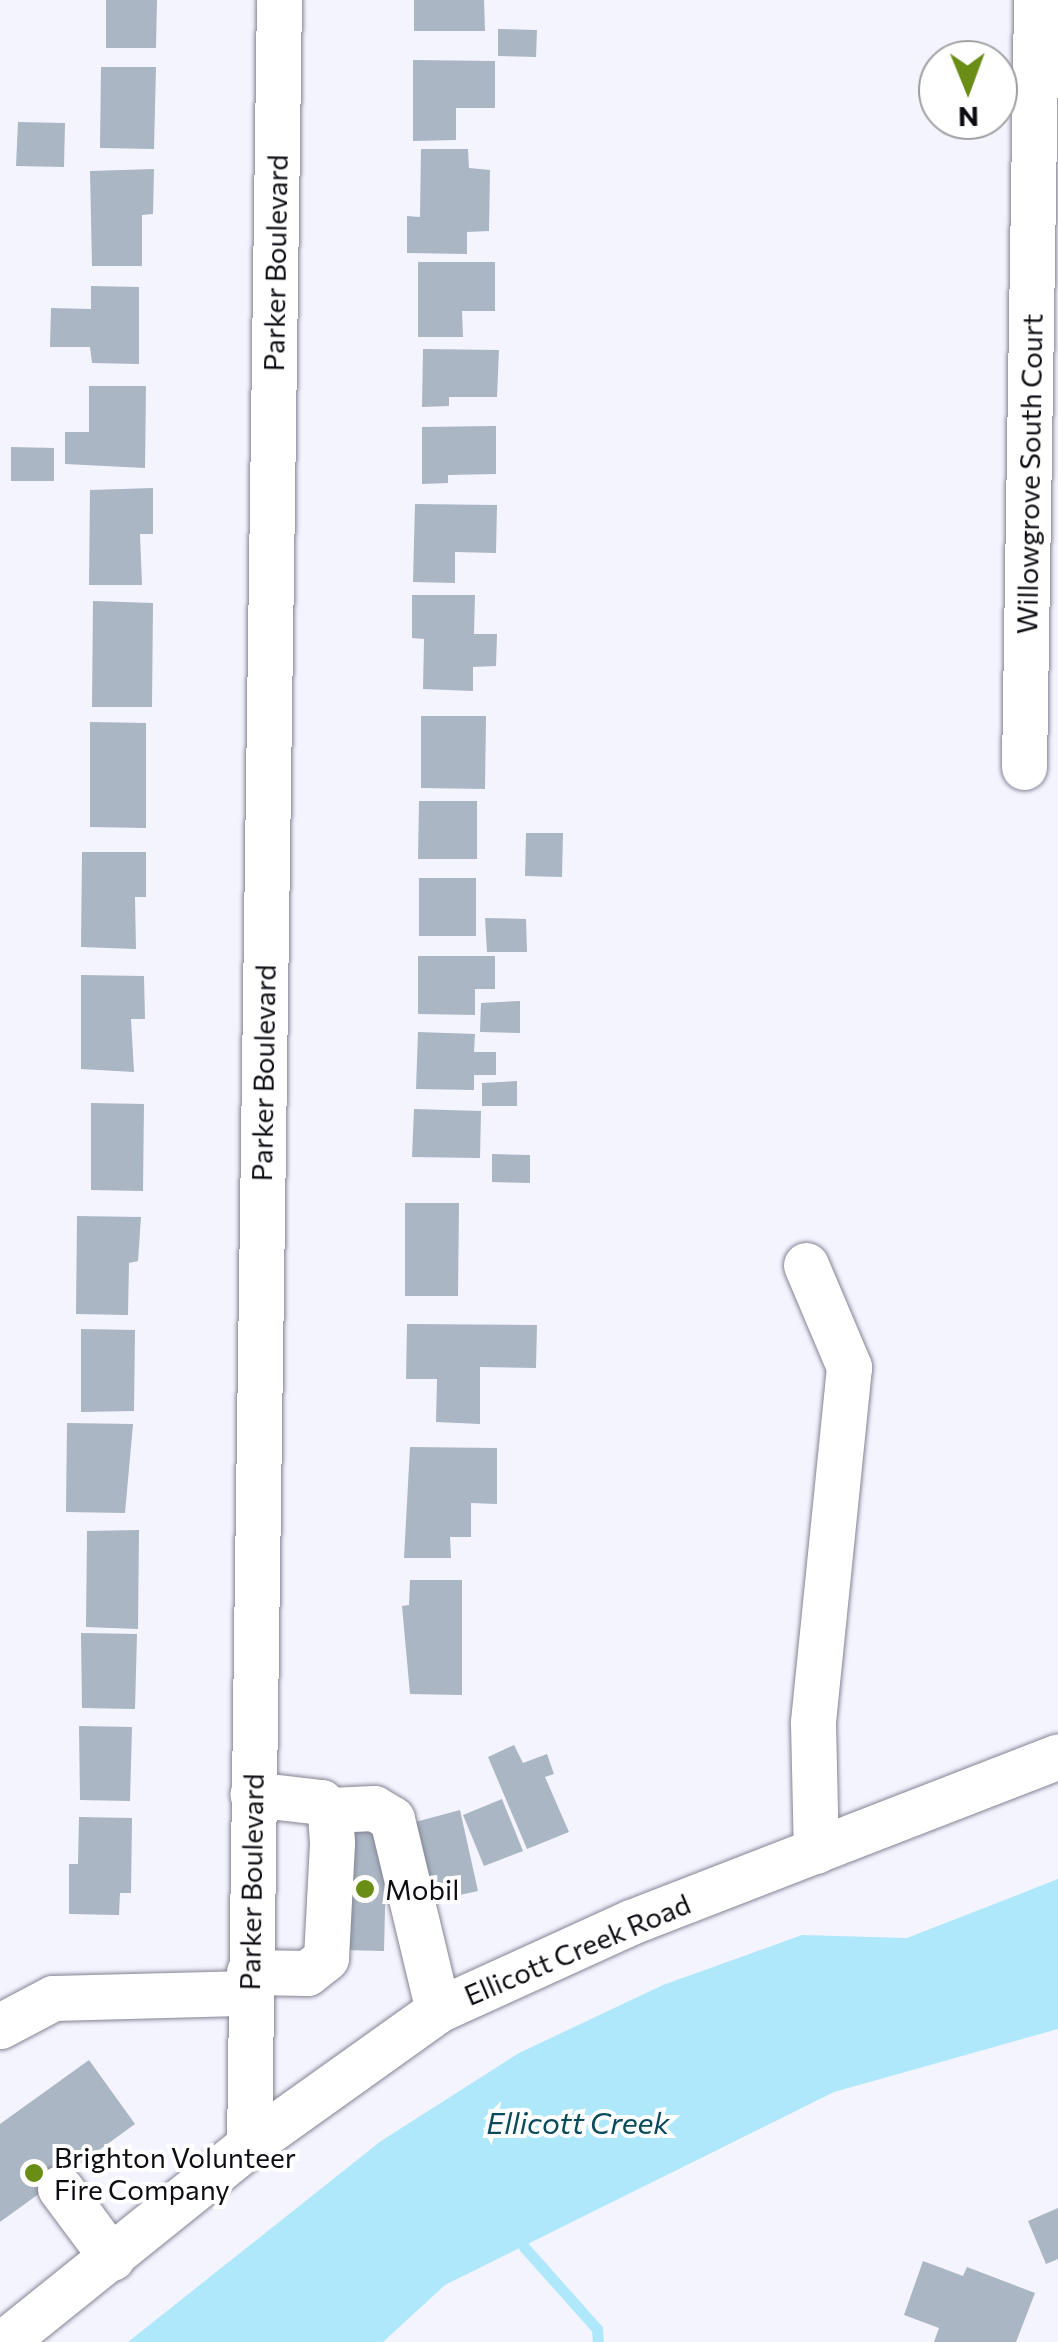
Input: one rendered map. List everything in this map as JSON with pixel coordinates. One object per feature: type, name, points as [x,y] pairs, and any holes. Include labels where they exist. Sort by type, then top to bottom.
[{"type":"street","name":"Parker Boulevard","points":[[249,2145],[279,0]]},
{"type":"street","name":"Willowgrove South Court","points":[[1024,767],[1046,182],[1036,0]]},
{"type":"street","points":[[806,1265],[848,1367],[812,1723],[816,1851]]},
{"type":"street","name":"Ellicott Creek Road","points":[[4,2342],[249,2145],[438,2010],[550,1956],[1058,1756]]},
{"type":"street","points":[[252,1794],[304,1798],[330,1810],[374,1808],[392,1819],[438,2010]]},
{"type":"street","points":[[0,2026],[53,1998],[249,1982],[307,1973],[326,1958],[330,1810]]},
{"type":"street","points":[[60,2188],[112,2258]]},
{"type":"water","name":"Ellicott Creek","points":[[1058,1879],[1058,2029],[834,2092],[445,2285],[383,2342],[128,2342],[381,2141],[519,2053],[663,1985],[802,1935],[907,1938]]},
{"type":"building","points":[[106,0],[157,0],[156,48],[106,48]]},
{"type":"building","points":[[414,0],[484,0],[485,31],[414,31]]},
{"type":"building","points":[[498,29],[537,30],[536,57],[498,56]]},
{"type":"building","points":[[413,60],[495,61],[495,108],[456,108],[456,140],[413,141]]},
{"type":"building","points":[[101,67],[156,67],[154,149],[100,148]]},
{"type":"building","points":[[18,122],[65,123],[64,167],[16,166]]},
{"type":"building","points":[[421,149],[468,149],[469,168],[490,170],[489,231],[467,232],[467,254],[407,253],[407,216],[420,217]]},
{"type":"building","points":[[154,169],[153,214],[142,215],[142,266],[92,266],[90,171]]},
{"type":"building","points":[[418,262],[495,262],[495,311],[462,311],[463,337],[418,337]]},
{"type":"building","points":[[91,286],[139,287],[139,364],[92,363],[90,347],[50,347],[51,308],[91,309]]},
{"type":"building","points":[[423,349],[499,350],[497,397],[449,397],[449,406],[422,407]]},
{"type":"building","points":[[89,386],[146,386],[145,468],[65,464],[65,432],[89,432]]},
{"type":"building","points":[[496,426],[496,474],[448,475],[448,483],[422,484],[422,427]]},
{"type":"building","points":[[11,447],[54,448],[54,481],[11,481]]},
{"type":"building","points":[[153,488],[153,534],[140,534],[142,585],[89,585],[90,490]]},
{"type":"building","points":[[415,504],[497,505],[496,553],[455,552],[455,583],[413,582]]},
{"type":"building","points":[[412,595],[475,595],[474,634],[497,634],[496,666],[473,667],[473,691],[423,689],[424,639],[412,638]]},
{"type":"building","points":[[93,601],[153,603],[152,707],[92,707]]},
{"type":"building","points":[[421,716],[486,716],[485,789],[421,788]]},
{"type":"building","points":[[90,722],[146,723],[146,828],[90,827]]},
{"type":"building","points":[[419,801],[477,801],[477,859],[418,859]]},
{"type":"building","points":[[526,833],[563,833],[562,877],[525,876]]},
{"type":"building","points":[[82,852],[146,852],[146,897],[135,897],[136,949],[81,947]]},
{"type":"building","points":[[419,878],[476,878],[476,936],[419,936]]},
{"type":"building","points":[[485,918],[526,919],[527,952],[487,952]]},
{"type":"building","points":[[418,956],[495,956],[495,989],[475,989],[475,1015],[418,1014]]},
{"type":"building","points":[[81,975],[144,976],[145,1019],[131,1019],[134,1072],[81,1069]]},
{"type":"building","points":[[520,1001],[520,1033],[480,1032],[481,1003]]},
{"type":"building","points":[[418,1032],[475,1034],[474,1052],[496,1052],[496,1075],[474,1075],[474,1090],[416,1089]]},
{"type":"building","points":[[517,1081],[517,1106],[482,1106],[482,1083]]},
{"type":"building","points":[[91,1103],[144,1104],[143,1191],[91,1190]]},
{"type":"building","points":[[414,1109],[481,1111],[480,1158],[412,1157]]},
{"type":"building","points":[[492,1154],[530,1155],[530,1183],[492,1182]]},
{"type":"building","points":[[405,1203],[459,1203],[458,1296],[405,1296]]},
{"type":"building","points":[[77,1216],[141,1217],[138,1261],[129,1263],[128,1315],[76,1314]]},
{"type":"building","points":[[407,1324],[537,1325],[536,1368],[480,1367],[480,1424],[436,1422],[437,1379],[406,1379]]},
{"type":"building","points":[[81,1329],[135,1330],[134,1411],[81,1412]]},
{"type":"building","points":[[67,1423],[133,1424],[125,1513],[66,1512]]},
{"type":"building","points":[[410,1447],[497,1448],[497,1504],[471,1503],[471,1537],[450,1537],[451,1558],[404,1558]]},
{"type":"building","points":[[139,1530],[138,1629],[86,1627],[87,1531]]},
{"type":"building","points":[[410,1580],[462,1580],[462,1695],[410,1694],[402,1606],[409,1605]]},
{"type":"building","points":[[81,1633],[137,1634],[135,1709],[82,1708]]},
{"type":"building","points":[[79,1726],[132,1727],[130,1801],[80,1800]]},
{"type":"building","points":[[514,1745],[523,1763],[547,1754],[554,1774],[545,1777],[569,1832],[527,1849],[488,1757]]},
{"type":"building","points":[[502,1799],[523,1851],[484,1866],[463,1815]]},
{"type":"building","name":"Mobil","points":[[460,1810],[478,1891],[428,1902],[408,1824]]},
{"type":"building","points":[[79,1817],[132,1818],[131,1893],[120,1893],[119,1915],[69,1914],[69,1864],[78,1864]]},
{"type":"building","name":"Mobil","points":[[345,1826],[387,1827],[384,1951],[342,1950]]},
{"type":"building","name":"Brighton Volunteer Fire Company","points":[[89,2060],[135,2124],[0,2222],[0,2124]]},
{"type":"building","points":[[1058,2208],[1058,2259],[1046,2264],[1028,2221]]},
{"type":"building","points":[[923,2261],[963,2276],[967,2267],[1035,2293],[1016,2342],[934,2342],[939,2328],[904,2315]]},
{"type":"waterway","points":[[524,2247],[597,2329],[598,2342]]},
{"type":"place","name":"Mobil","points":[[365,1889]]},
{"type":"place","name":"Brighton Volunteer Fire Company","points":[[34,2173]]}]
